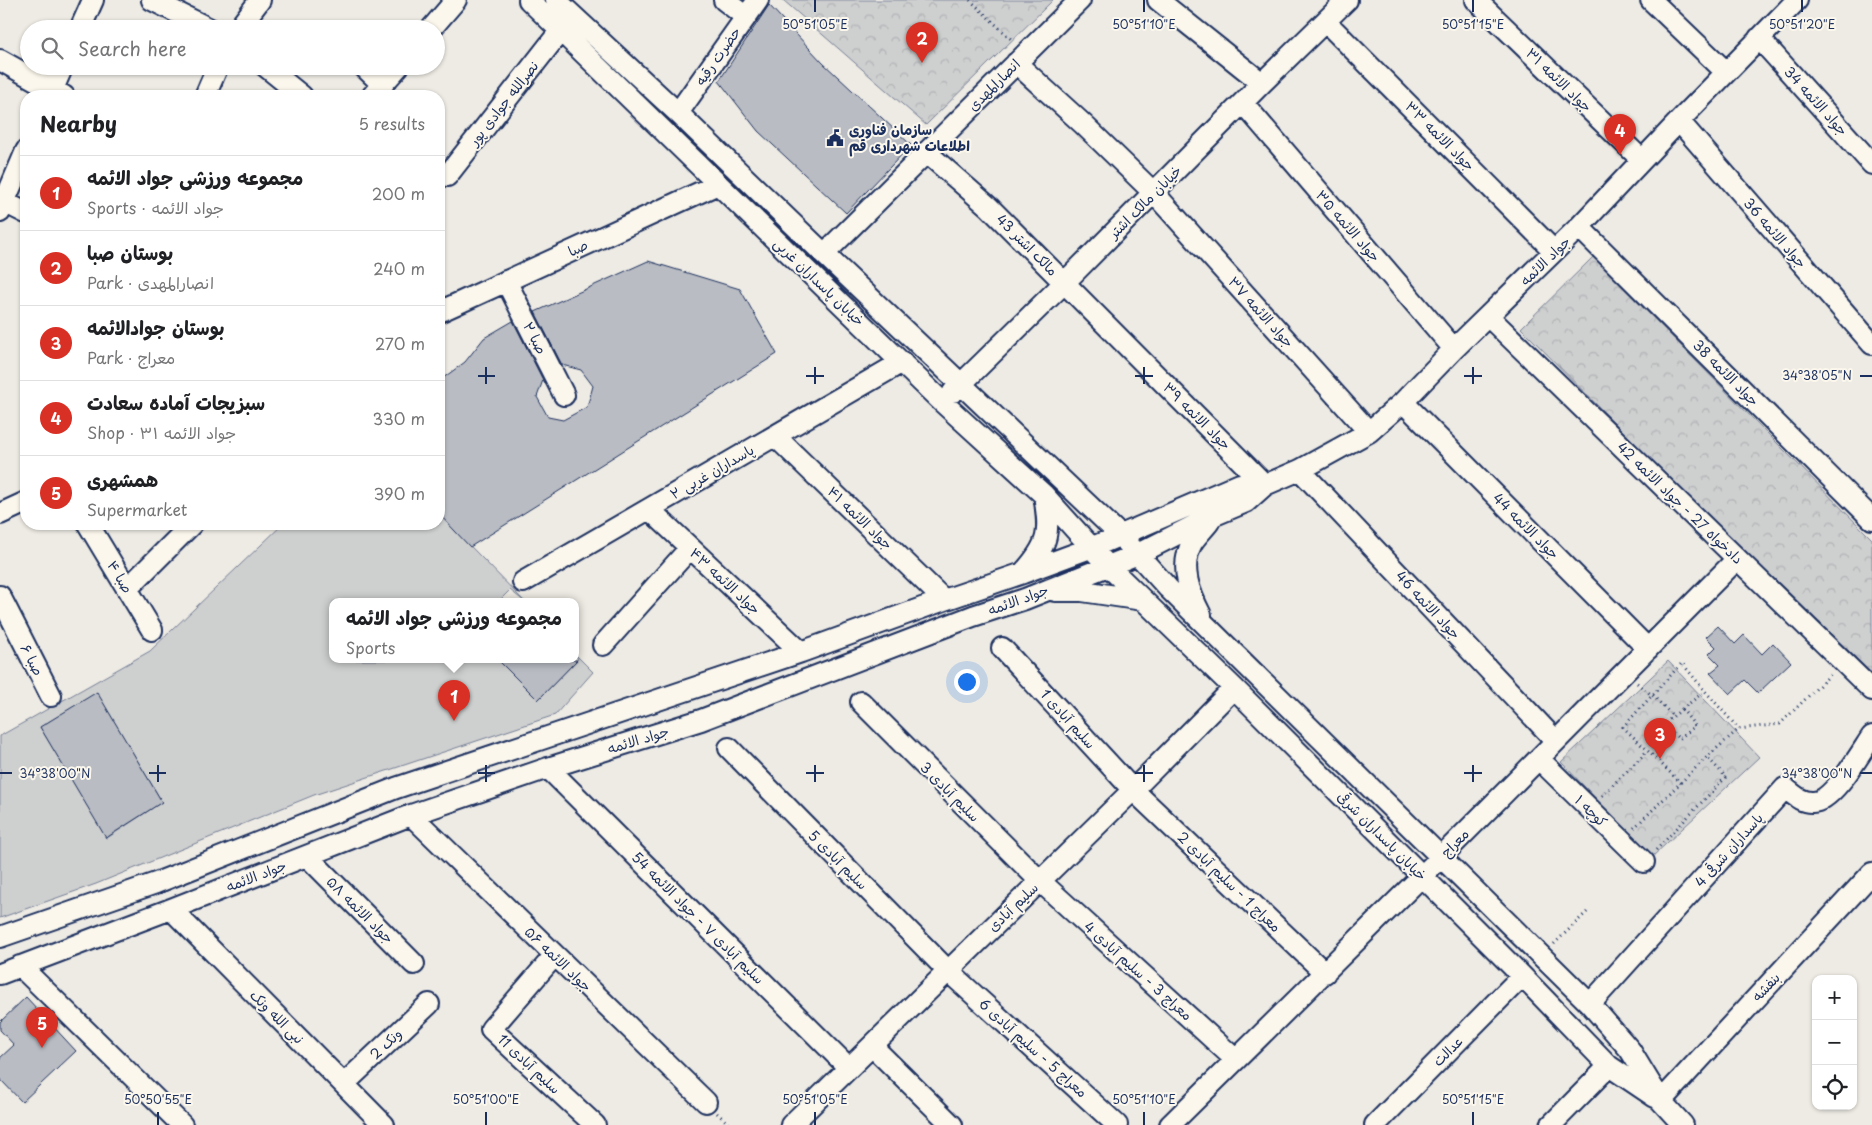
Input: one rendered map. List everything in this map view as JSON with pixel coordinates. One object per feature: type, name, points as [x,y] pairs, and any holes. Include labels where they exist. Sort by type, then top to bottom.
[{"type":"street","points":[[84,20],[93,0]]},
{"type":"street","points":[[152,0],[192,20]]},
{"type":"street","points":[[245,20],[260,0]]},
{"type":"street","points":[[439,20],[456,0]]},
{"type":"street","name":"خیابان پاسداران غربی","points":[[529,0],[941,401],[1044,495],[1093,547],[1108,566]]},
{"type":"street","name":"خیابان پاسداران غربی","points":[[556,0],[678,113],[1138,554]]},
{"type":"street","points":[[724,0],[746,17]]},
{"type":"street","name":"حضرت رقیه","points":[[678,113],[758,0]]},
{"type":"street","name":"انصارالمهدی","points":[[824,254],[1080,0]]},
{"type":"street","points":[[1158,0],[1262,83]]},
{"type":"street","name":"خیابان مالک اشتر","points":[[941,401],[962,384],[1346,0]]},
{"type":"street","name":"جواد الائمه ۳۱","points":[[1476,0],[1642,160]]},
{"type":"street","points":[[1651,0],[1726,72]]},
{"type":"street","name":"جواد الائمه","points":[[0,974],[411,815],[548,768],[701,720],[1046,590],[1138,554],[1215,515],[1246,502],[1265,485],[1300,470],[1369,432],[1403,402],[1454,349],[1579,227],[1797,0]]},
{"type":"street","name":"جواد الائمه ۳۳","points":[[1326,22],[1554,251]]},
{"type":"street","name":"نصرالله جوادی پور","points":[[447,176],[561,30]]},
{"type":"street","name":"جواد الائمه 34","points":[[1759,38],[1872,164]]},
{"type":"street","name":"جواد الائمه ۳۷","points":[[1021,58],[1083,124],[1154,193],[1369,432]]},
{"type":"street","points":[[0,60],[20,72]]},
{"type":"street","points":[[25,75],[49,90]]},
{"type":"street","points":[[57,90],[61,75]]},
{"type":"street","points":[[208,90],[214,75]]},
{"type":"street","points":[[275,75],[294,90]]},
{"type":"street","points":[[369,75],[378,90],[391,75]]},
{"type":"street","name":"جواد الائمه ۳۵","points":[[1243,103],[1454,349]]},
{"type":"street","name":"جواد الائمه 36","points":[[1679,121],[1872,344]]},
{"type":"street","name":"مالک اشتر 43","points":[[926,152],[989,207],[1065,282]]},
{"type":"street","points":[[20,164],[1,204],[20,211]]},
{"type":"street","name":"صبا","points":[[445,309],[718,184]]},
{"type":"street","name":"جواد الائمه 38","points":[[1579,227],[1872,519]]},
{"type":"street","name":"صبا ۲","points":[[506,281],[564,395]]},
{"type":"street","name":"جواد الائمه ۳۹","points":[[1065,282],[1265,485]]},
{"type":"street","name":"دادخواه 27 - جواد الائمه 42","points":[[1488,316],[1872,690]]},
{"type":"street","name":"پاسداران غربی ۲","points":[[523,582],[902,362]]},
{"type":"street","name":"جواد الائمه 44","points":[[1403,402],[1648,649]]},
{"type":"street","name":"جواد الائمه ۴۱","points":[[775,436],[944,600]]},
{"type":"street","name":"جواد الائمه 46","points":[[1300,470],[1556,741]]},
{"type":"street","name":"جواد الائمه","points":[[0,937],[156,882],[396,788],[801,652],[1023,573],[1093,547],[1240,484],[1265,485]]},
{"type":"street","points":[[1023,573],[1039,555],[1045,542],[1048,523],[1044,495]]},
{"type":"street","points":[[0,514],[20,505]]},
{"type":"street","name":"جواد الائمه ۴۳","points":[[649,509],[801,652]]},
{"type":"street","points":[[1208,628],[1196,606],[1186,575],[1186,566],[1192,542],[1215,515]]},
{"type":"street","name":"صبا ۴","points":[[92,530],[152,630]]},
{"type":"street","points":[[127,589],[186,530]]},
{"type":"street","points":[[603,645],[690,548]]},
{"type":"street","name":"خیابان پاسداران شرقی","points":[[1138,554],[1208,628],[1590,1004],[1630,1050],[1661,1101]]},
{"type":"street","name":"معراج","points":[[1170,1125],[1325,973],[1737,559]]},
{"type":"street","name":"خیابان پاسداران شرقی","points":[[1108,566],[1234,688],[1522,976],[1609,1066],[1661,1101],[1684,1125]]},
{"type":"street","points":[[1046,590],[1082,591],[1143,600]]},
{"type":"street","name":"صبا ۶","points":[[0,596],[51,696]]},
{"type":"street","name":"سلیم آبادی 1","points":[[1002,648],[1133,790]]},
{"type":"street","name":"سلیم آبادی","points":[[791,1125],[1133,790],[1234,688]]},
{"type":"street","name":"سلیم آبادی 3","points":[[861,702],[1040,881]]},
{"type":"street","name":"پاسداران شرقی 4","points":[[1590,1004],[1785,788],[1800,800],[1812,802],[1823,800],[1837,786],[1872,736]]},
{"type":"street","name":"سلیم آبادی 5","points":[[728,748],[948,971]]},
{"type":"street","name":"کوچه ۱","points":[[1539,759],[1644,862]]},
{"type":"street","name":"سلیم آبادی ۷ - جواد الائمه 54","points":[[548,768],[849,1068]]},
{"type":"street","name":"معراج 1 - سلیم آبادی 2","points":[[1133,790],[1325,973]]},
{"type":"street","name":"جواد الائمه ۵۶","points":[[411,815],[706,1102]]},
{"type":"street","name":"جواد الائمه ۵۸","points":[[307,856],[414,964]]},
{"type":"street","name":"بنفشه","points":[[1661,1101],[1872,874]]},
{"type":"street","name":"معراج 3 - سلیم آبادی 4","points":[[1040,881],[1236,1060]]},
{"type":"street","name":"نبی الله ونک","points":[[171,909],[384,1125]]},
{"type":"street","name":"سلیم آبادی 11","points":[[555,955],[491,1029],[595,1125]]},
{"type":"street","points":[[20,966],[182,1125]]},
{"type":"street","name":"معراج 5 - سلیم آبادی 6","points":[[948,971],[1117,1125]]},
{"type":"street","name":"عدالت","points":[[1375,1125],[1522,976]]},
{"type":"street","name":"ونک 2","points":[[344,1084],[429,1004]]},
{"type":"street","points":[[872,1046],[952,1125]]},
{"type":"street","points":[[1551,1125],[1609,1066]]},
{"type":"path","points":[[970,0],[1021,58]]},
{"type":"path","points":[[1621,840],[1706,757],[1739,729],[1780,724],[1843,662]]},
{"type":"path","points":[[1681,783],[1623,727],[1682,663],[1739,729]]},
{"type":"path","points":[[1624,673],[1653,696],[1673,716]]},
{"type":"path","points":[[1682,709],[1695,726],[1679,739],[1664,724],[1673,716],[1705,691]]},
{"type":"path","points":[[1590,809],[1647,750]]},
{"type":"path","points":[[1644,862],[1726,777],[1706,757]]},
{"type":"path","points":[[1541,957],[1588,911]]},
{"type":"green space","points":[[783,0],[1053,0],[926,125]]},
{"type":"green space","points":[[1593,257],[1872,539],[1872,683],[1521,328]]},
{"type":"green space","points":[[445,520],[521,598],[510,590],[502,598],[329,598],[329,663],[501,663],[538,700],[574,663],[579,663],[579,658],[593,672],[555,715],[314,795],[96,884],[0,918],[0,736],[150,651],[277,530],[445,530]],"holes":[[[97,693],[162,802],[107,838],[40,727]]]},
{"type":"green space","points":[[1668,661],[1759,757],[1652,857],[1561,762]]},
{"type":"building","name":"سازمان فناوری اطلاعات شهرداری قم","points":[[769,5],[823,63],[911,145],[846,213],[758,131],[719,81]]},
{"type":"building","points":[[648,261],[740,289],[777,354],[470,547],[445,520],[445,377],[465,362],[484,338],[513,321],[543,380],[537,397],[548,417],[563,420],[587,407],[593,386],[581,370],[562,365],[535,312]]},
{"type":"building","points":[[1718,626],[1735,644],[1744,635],[1762,654],[1773,643],[1791,662],[1758,693],[1745,680],[1730,694],[1710,673],[1720,665],[1709,654],[1716,647],[1706,637]]},
{"type":"building","points":[[501,663],[574,663],[538,700]]},
{"type":"building","points":[[97,692],[162,802],[106,838],[40,727]]},
{"type":"building","points":[[26,997],[76,1051],[22,1102],[0,1079],[0,1058],[14,1045],[0,1030],[0,1022]]},
{"type":"place","name":"بوستان صبا","points":[[922,63]]},
{"type":"place","name":"سازمان فناوری اطلاعات شهرداری قم","points":[[835,138]]},
{"type":"place","name":"سبزیجات آماده سعادت","points":[[1620,155]]},
{"type":"place","name":"مجموعه ورزشی جواد الائمه","points":[[454,721]]},
{"type":"place","name":"بوستان جوادالائمه","points":[[1660,759]]},
{"type":"place","name":"همشهری","points":[[42,1048]]}]
